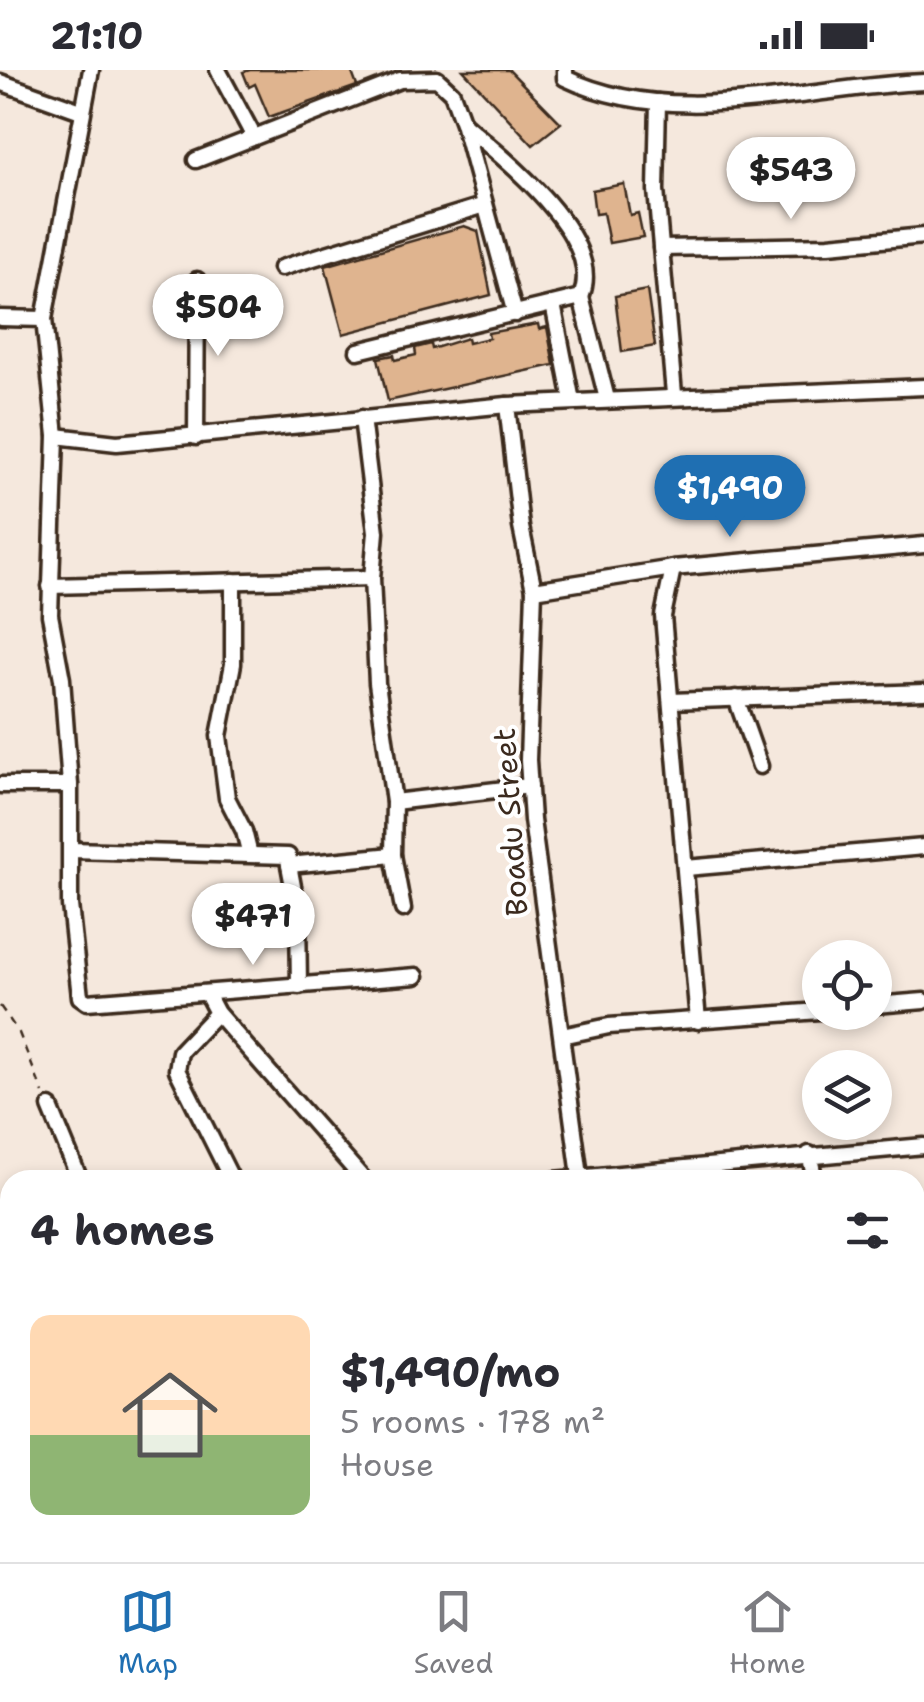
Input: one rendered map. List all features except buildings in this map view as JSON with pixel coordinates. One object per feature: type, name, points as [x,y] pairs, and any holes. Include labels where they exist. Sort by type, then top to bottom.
[{"type":"street","points":[[91,70],[80,111],[44,318],[56,436],[50,615],[62,679],[70,785],[70,906],[80,997],[87,1002],[416,976]]},
{"type":"street","points":[[218,70],[254,138]]},
{"type":"street","points":[[565,70],[566,78],[584,88],[658,102],[796,96],[881,77],[924,82]]},
{"type":"street","points":[[196,160],[396,75],[437,78],[452,93],[464,124],[515,314]]},
{"type":"street","points":[[0,82],[80,111]]},
{"type":"street","points":[[658,102],[656,190],[674,394]]},
{"type":"street","points":[[464,124],[529,180],[560,216],[583,264],[582,297],[607,398]]},
{"type":"street","points":[[281,268],[485,204]]},
{"type":"street","points":[[662,248],[829,244],[924,236]]},
{"type":"street","points":[[196,280],[196,436]]},
{"type":"street","points":[[358,351],[582,297]]},
{"type":"street","points":[[553,304],[572,401]]},
{"type":"street","points":[[0,318],[44,318]]},
{"type":"street","points":[[56,436],[117,442],[607,398],[674,394],[811,395],[924,387]]},
{"type":"street","name":"Boadu Street","points":[[508,405],[521,527],[534,590],[530,786],[579,1170]]},
{"type":"street","points":[[362,418],[376,532],[372,578],[377,683],[394,802],[393,855],[403,909]]},
{"type":"street","points":[[534,590],[673,568],[924,544]]},
{"type":"street","points":[[673,568],[664,605],[698,1020]]},
{"type":"street","points":[[50,586],[372,578]]},
{"type":"street","points":[[233,581],[233,664],[219,736],[227,798],[244,830],[248,852]]},
{"type":"street","points":[[671,701],[924,692]]},
{"type":"street","points":[[736,698],[760,766]]},
{"type":"street","points":[[0,786],[70,785]]},
{"type":"street","points":[[394,802],[530,786]]},
{"type":"street","points":[[686,868],[924,848]]},
{"type":"street","points":[[71,850],[288,856],[298,913],[298,986]]},
{"type":"street","points":[[289,864],[393,855]]},
{"type":"street","points":[[207,994],[217,1013],[355,1170]]},
{"type":"street","points":[[892,1004],[924,1001]]},
{"type":"street","points":[[562,1036],[609,1026],[802,1012]]},
{"type":"street","points":[[217,1013],[180,1052],[177,1070],[227,1170]]},
{"type":"street","points":[[50,1107],[76,1170]]},
{"type":"street","points":[[671,1170],[924,1146]]},
{"type":"street","points":[[809,1154],[813,1170]]},
{"type":"path","points":[[0,1006],[19,1033],[50,1107]]}]
